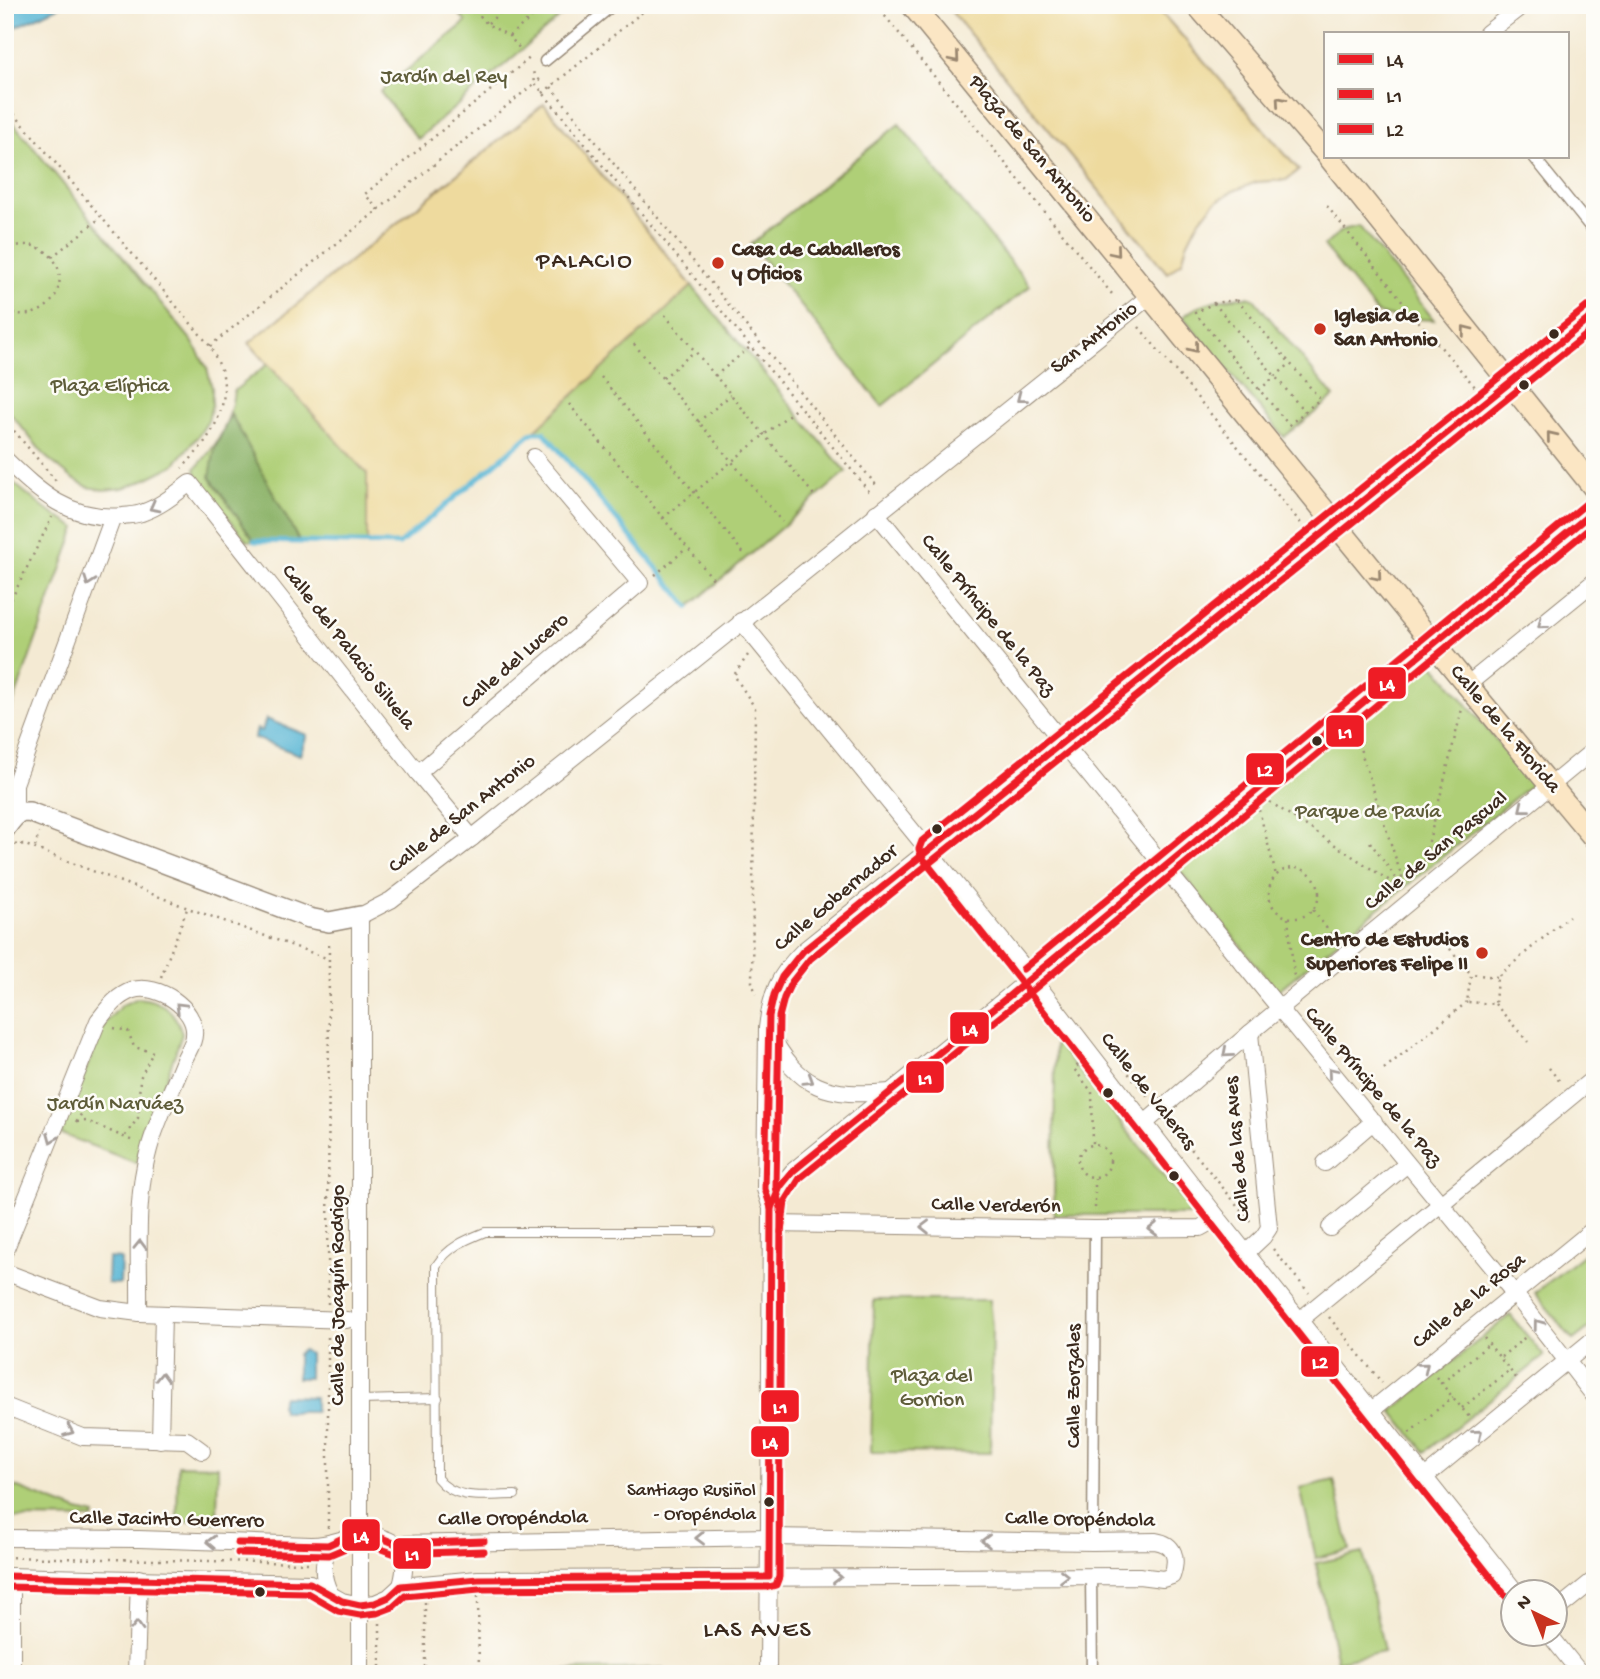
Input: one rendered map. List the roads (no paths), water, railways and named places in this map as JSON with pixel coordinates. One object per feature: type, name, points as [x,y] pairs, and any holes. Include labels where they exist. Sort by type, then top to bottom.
[{"type":"main road","name":"Plaza de San Antonio","points":[[912,5],[1151,295]]},
{"type":"main road","points":[[1197,5],[1324,150]]},
{"type":"main road","points":[[1330,158],[1595,489]]},
{"type":"main road","name":"San Antonio","points":[[1151,295],[1333,524]]},
{"type":"main road","name":"Calle de la Florida","points":[[1333,524],[1595,839]]},
{"type":"street","points":[[545,61],[614,5]]},
{"type":"street","points":[[1488,32],[1522,5]]},
{"type":"street","points":[[1535,158],[1595,233]]},
{"type":"street","name":"San Antonio","points":[[875,506],[1151,295]]},
{"type":"street","name":"Calle Gobernador","points":[[768,1674],[771,1216],[765,1189],[767,1028],[773,994],[779,979],[788,965],[803,951],[1595,313]]},
{"type":"street","name":"Calle del Lucero","points":[[418,773],[648,579],[534,457]]},
{"type":"street","points":[[5,459],[58,505],[87,514],[113,517],[15,783],[9,825]]},
{"type":"street","name":"Calle del Palacio Silvela","points":[[113,517],[142,513],[168,500],[190,483],[472,838]]},
{"type":"street","name":"Calle de San Antonio","points":[[9,825],[21,812],[45,817],[309,918],[329,922],[360,916],[391,900],[472,838],[741,621],[875,506]]},
{"type":"street","name":"Calle Príncipe de la Paz","points":[[875,506],[1062,742],[1514,1293],[1595,1398]]},
{"type":"street","points":[[771,1216],[780,1187],[793,1171],[1595,510]]},
{"type":"street","points":[[1467,685],[1595,581]]},
{"type":"street","name":"Calle de Valeras","points":[[741,621],[929,849],[1218,1218],[1506,1578]]},
{"type":"street","name":"Calle de San Pascual","points":[[1145,1123],[1250,1033],[1595,750]]},
{"type":"street","name":"Calle de Joaquín Rodrigo","points":[[360,916],[360,1674]]},
{"type":"street","points":[[5,1251],[98,1021],[117,997],[136,989],[156,990],[174,1000],[188,1014],[195,1034],[149,1148],[140,1202],[139,1313]]},
{"type":"street","points":[[767,1028],[788,1064],[812,1084],[843,1094],[891,1092]]},
{"type":"street","name":"Calle de las Aves","points":[[1246,1253],[1264,1237],[1269,1228],[1250,1033]]},
{"type":"street","points":[[1300,1320],[1595,1077]]},
{"type":"street","points":[[1325,1163],[1374,1121]]},
{"type":"street","points":[[1329,1228],[1406,1164]]},
{"type":"street","name":"Calle Verderón","points":[[771,1216],[1095,1229],[1200,1228],[1218,1218]]},
{"type":"street","name":"Calle de la Rosa","points":[[1372,1410],[1595,1228]]},
{"type":"street","name":"Calle Zorzales","points":[[1093,1542],[1095,1229]]},
{"type":"street","points":[[5,1272],[100,1308],[139,1313],[347,1320]]},
{"type":"street","points":[[360,1305],[350,1311],[347,1320],[350,1328],[360,1335]]},
{"type":"street","points":[[160,1440],[163,1314]]},
{"type":"street","points":[[1425,1477],[1595,1338]]},
{"type":"street","points":[[5,1406],[83,1437],[187,1440],[202,1451]]},
{"type":"street","name":"Calle Oropéndola","points":[[360,1535],[375,1535],[396,1544],[769,1537],[1165,1542],[1175,1554],[1176,1564],[1172,1576],[1163,1579],[1139,1576],[478,1579],[425,1591],[401,1586],[389,1597],[360,1605]]},
{"type":"street","name":"Calle Jacinto Guerrero","points":[[5,1538],[328,1545],[345,1537],[360,1535]]},
{"type":"street","points":[[396,1544],[405,1556],[405,1573],[401,1586]]},
{"type":"street","points":[[328,1545],[323,1562],[323,1578],[330,1593]]},
{"type":"street","points":[[12,1674],[9,1576],[310,1583],[342,1601],[360,1605]]},
{"type":"street","points":[[1091,1576],[1092,1674]]},
{"type":"street","points":[[136,1674],[139,1578]]},
{"type":"street","points":[[1568,1601],[1595,1579]]},
{"type":"street","points":[[1561,1648],[1581,1674]]},
{"type":"lane","points":[[515,1495],[459,1495],[444,1486],[438,1478],[436,1266],[444,1254],[461,1242],[485,1232],[711,1232]]},
{"type":"lane","points":[[360,1399],[438,1398]]},
{"type":"water","points":[[5,5],[63,5],[5,32]]},
{"type":"water","points":[[266,719],[307,735],[300,755],[254,738],[257,729],[262,731]]},
{"type":"water","points":[[108,1258],[121,1259],[120,1284],[107,1283]]},
{"type":"water","points":[[303,1350],[309,1354],[309,1378],[297,1378],[297,1354]]},
{"type":"water","points":[[283,1396],[315,1397],[315,1412],[283,1412],[280,1405]]},
{"type":"waterway","points":[[254,541],[399,544],[533,432],[544,432],[689,607]]},
{"type":"place","name":"Casa de Caballeros y Oficios","points":[[718,263]]},
{"type":"place","name":"Iglesia de San Antonio","points":[[1320,329]]},
{"type":"place","name":"Centro de Estudios Superiores Felipe II","points":[[1482,953]]},
{"type":"place","name":"Santiago Rusiñol - Oropéndola","points":[[769,1502]]},
{"type":"district","name":"PALACIO","points":[[585,262]]},
{"type":"district","name":"LAS AVES","points":[[758,1631]]},
{"type":"park label","name":"Jardín del Rey","points":[[444,78]]},
{"type":"park label","name":"Plaza Elíptica","points":[[110,387]]},
{"type":"park label","name":"Parque de Pavía","points":[[1368,813]]},
{"type":"park label","name":"Jardín Narváez","points":[[115,1105]]},
{"type":"park label","name":"Plaza del Gorrion","points":[[932,1389]]}]
